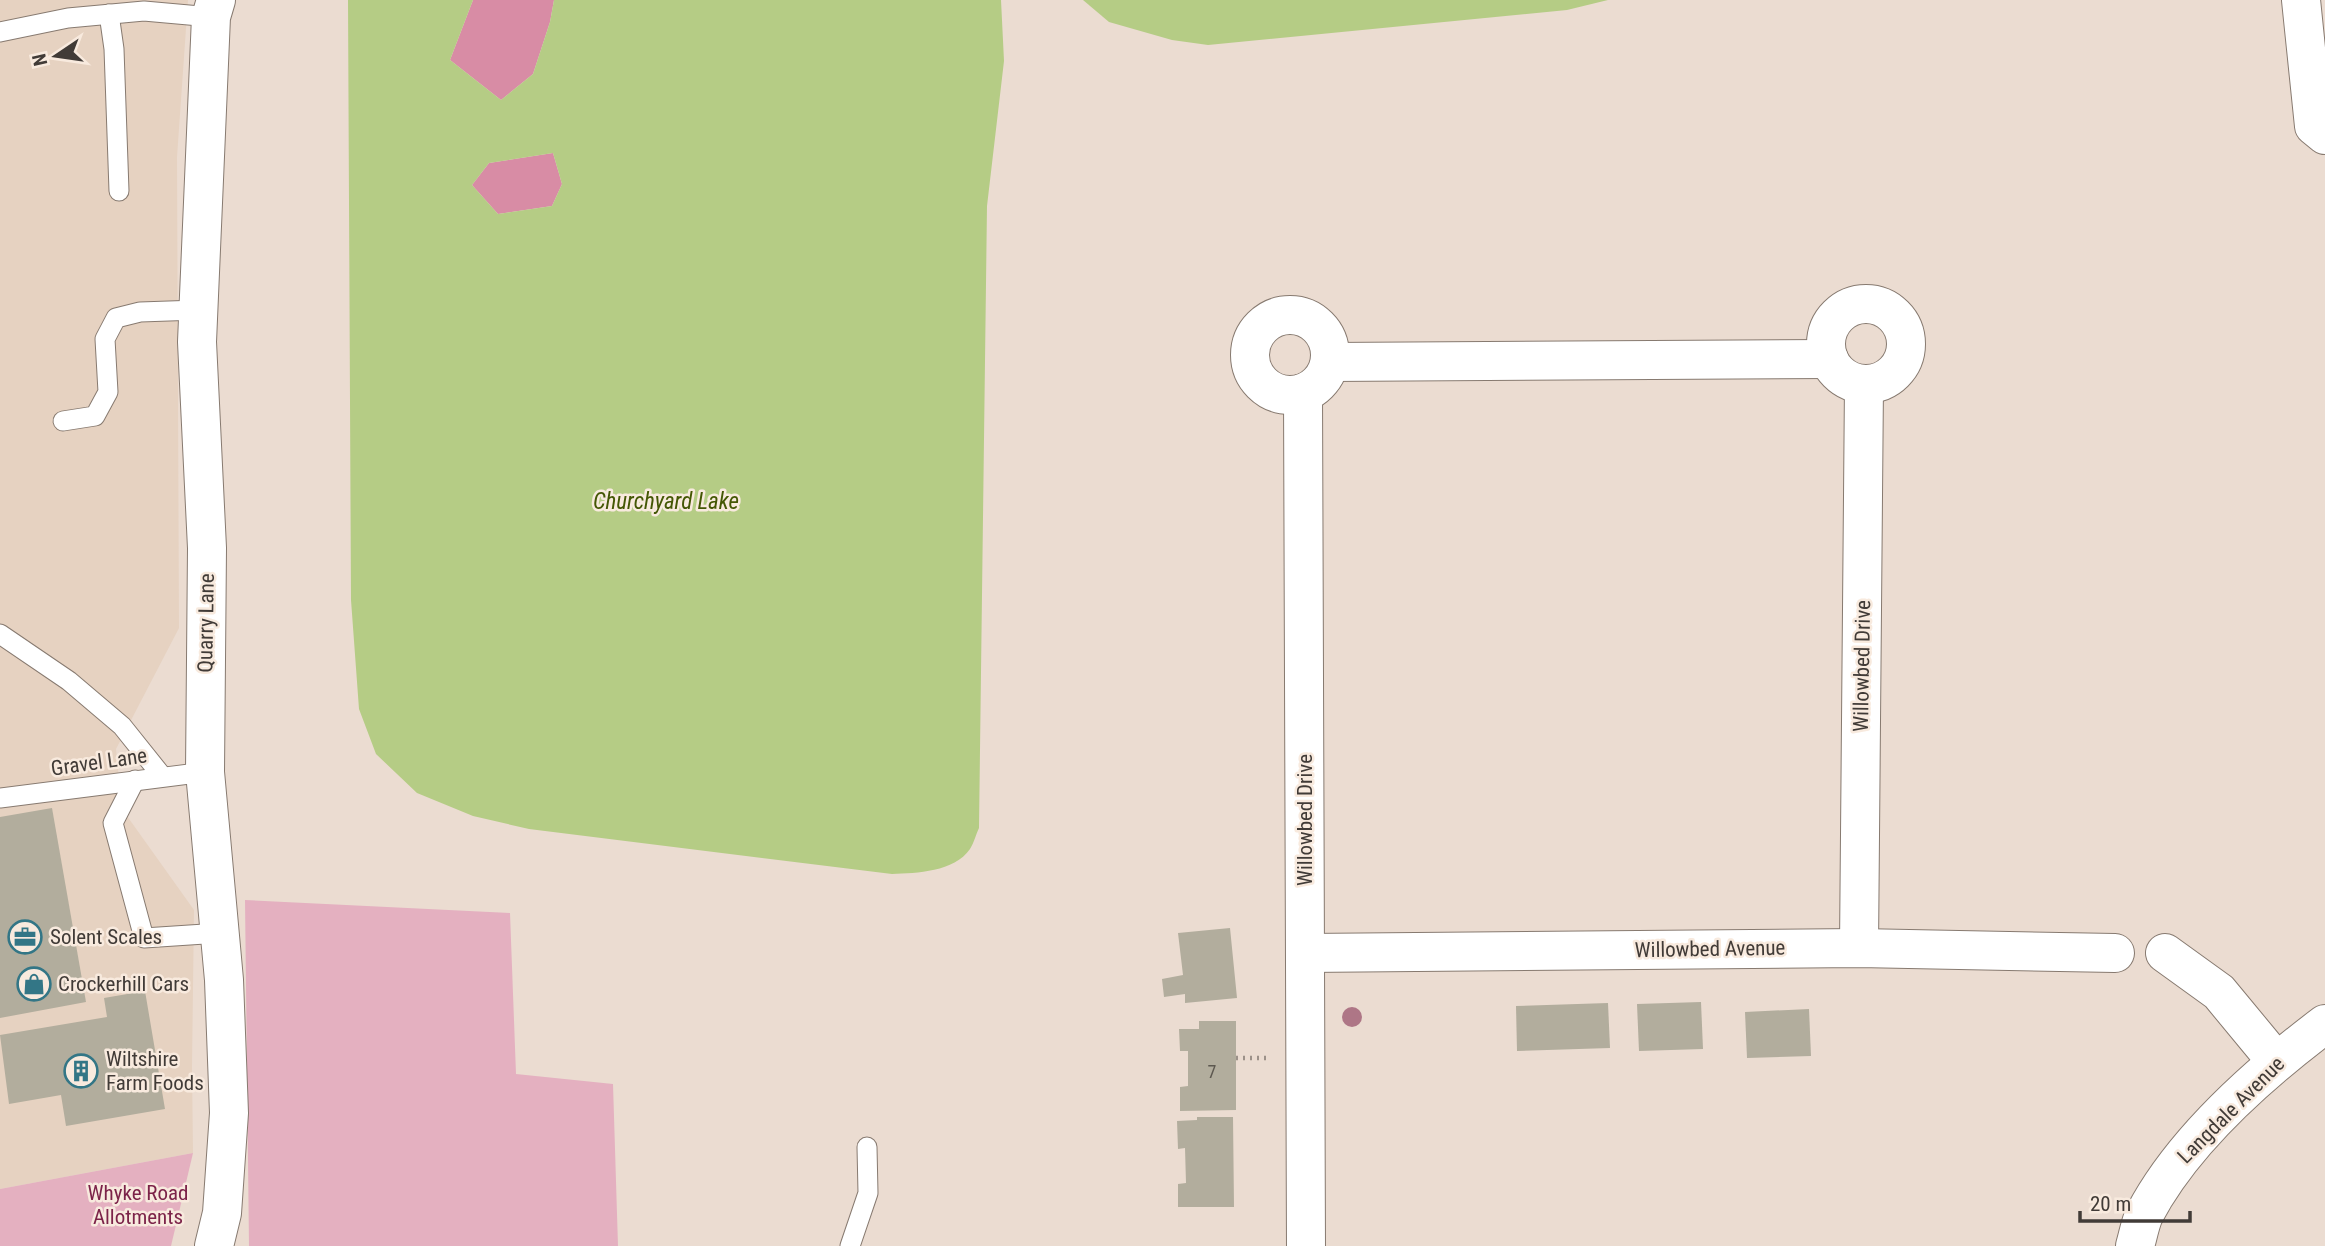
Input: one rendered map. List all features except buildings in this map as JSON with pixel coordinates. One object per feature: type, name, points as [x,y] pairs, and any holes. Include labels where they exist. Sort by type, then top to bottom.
[{"type":"street","points":[[2301,0],[2314,126],[2325,135]]},
{"type":"street","name":"Quarry Lane","points":[[214,9],[197,342],[207,548],[205,772],[224,980],[229,1113],[222,1213],[214,1246]]},
{"type":"street","points":[[1861,303],[1875,304],[1892,312],[1902,323],[1906,337],[1902,364],[1885,380],[1864,384],[1857,384],[1839,374],[1826,350],[1826,335],[1831,322],[1847,308],[1861,303]]},
{"type":"street","points":[[1284,315],[1299,315],[1316,324],[1325,334],[1330,348],[1330,362],[1320,383],[1295,396],[1281,395],[1262,386],[1254,374],[1249,361],[1250,347],[1260,328],[1271,319],[1284,315]]},
{"type":"street","points":[[1330,362],[1829,359]]},
{"type":"street","name":"Willowbed Drive","points":[[1859,948],[1864,384]]},
{"type":"street","name":"Willowbed Drive","points":[[1303,393],[1306,1246]]},
{"type":"street","name":"Willowbed Avenue","points":[[1306,953],[1859,948],[2115,953]]},
{"type":"street","points":[[2165,953],[2219,992],[2276,1061]]},
{"type":"street","name":"Langdale Avenue","points":[[2135,1246],[2143,1217],[2182,1156],[2276,1061],[2325,1024]]},
{"type":"lane","points":[[0,32],[68,18],[144,11],[214,9]]},
{"type":"lane","points":[[109,14],[114,49],[119,191]]},
{"type":"lane","points":[[63,421],[95,416],[108,392],[105,339],[116,318],[140,312],[198,310]]},
{"type":"lane","points":[[0,634],[69,681],[122,726],[162,776]]},
{"type":"lane","name":"Gravel Lane","points":[[0,798],[205,772]]},
{"type":"lane","points":[[135,780],[113,823],[144,938],[220,933]]},
{"type":"lane","points":[[850,1246],[868,1193],[867,1147]]},
{"type":"shaded area","points":[[0,0],[188,0],[177,157],[179,628],[116,749],[122,809],[194,910],[193,1153],[0,1189]]},
{"type":"shaded area","points":[[473,0],[554,0],[550,22],[533,74],[501,100],[450,60]]},
{"type":"shaded area","points":[[553,153],[562,184],[552,206],[498,214],[472,185],[489,163]]},
{"type":"green space","points":[[245,900],[510,913],[516,1074],[613,1084],[618,1246],[249,1246]]},
{"type":"green space","name":"Whyke Road Allotments","points":[[193,1153],[171,1246],[0,1246],[0,1189]]},
{"type":"water","name":"Churchyard Lake","points":[[348,0],[473,0],[450,60],[501,100],[533,74],[550,22],[554,0],[1001,0],[1004,61],[987,206],[979,828],[971,847],[963,857],[934,870],[892,874],[529,829],[473,816],[417,793],[376,754],[359,709],[351,600]],"holes":[[[553,153],[562,184],[552,206],[498,214],[472,185],[489,163]]]},
{"type":"water","points":[[1083,0],[1608,0],[1567,10],[1208,45],[1172,40],[1109,22]]},
{"type":"place","name":"Solent Scales","points":[[25,937]]},
{"type":"place","name":"Crockerhill Cars","points":[[34,984]]},
{"type":"place","name":"Wiltshire Farm Foods","points":[[81,1071]]}]
